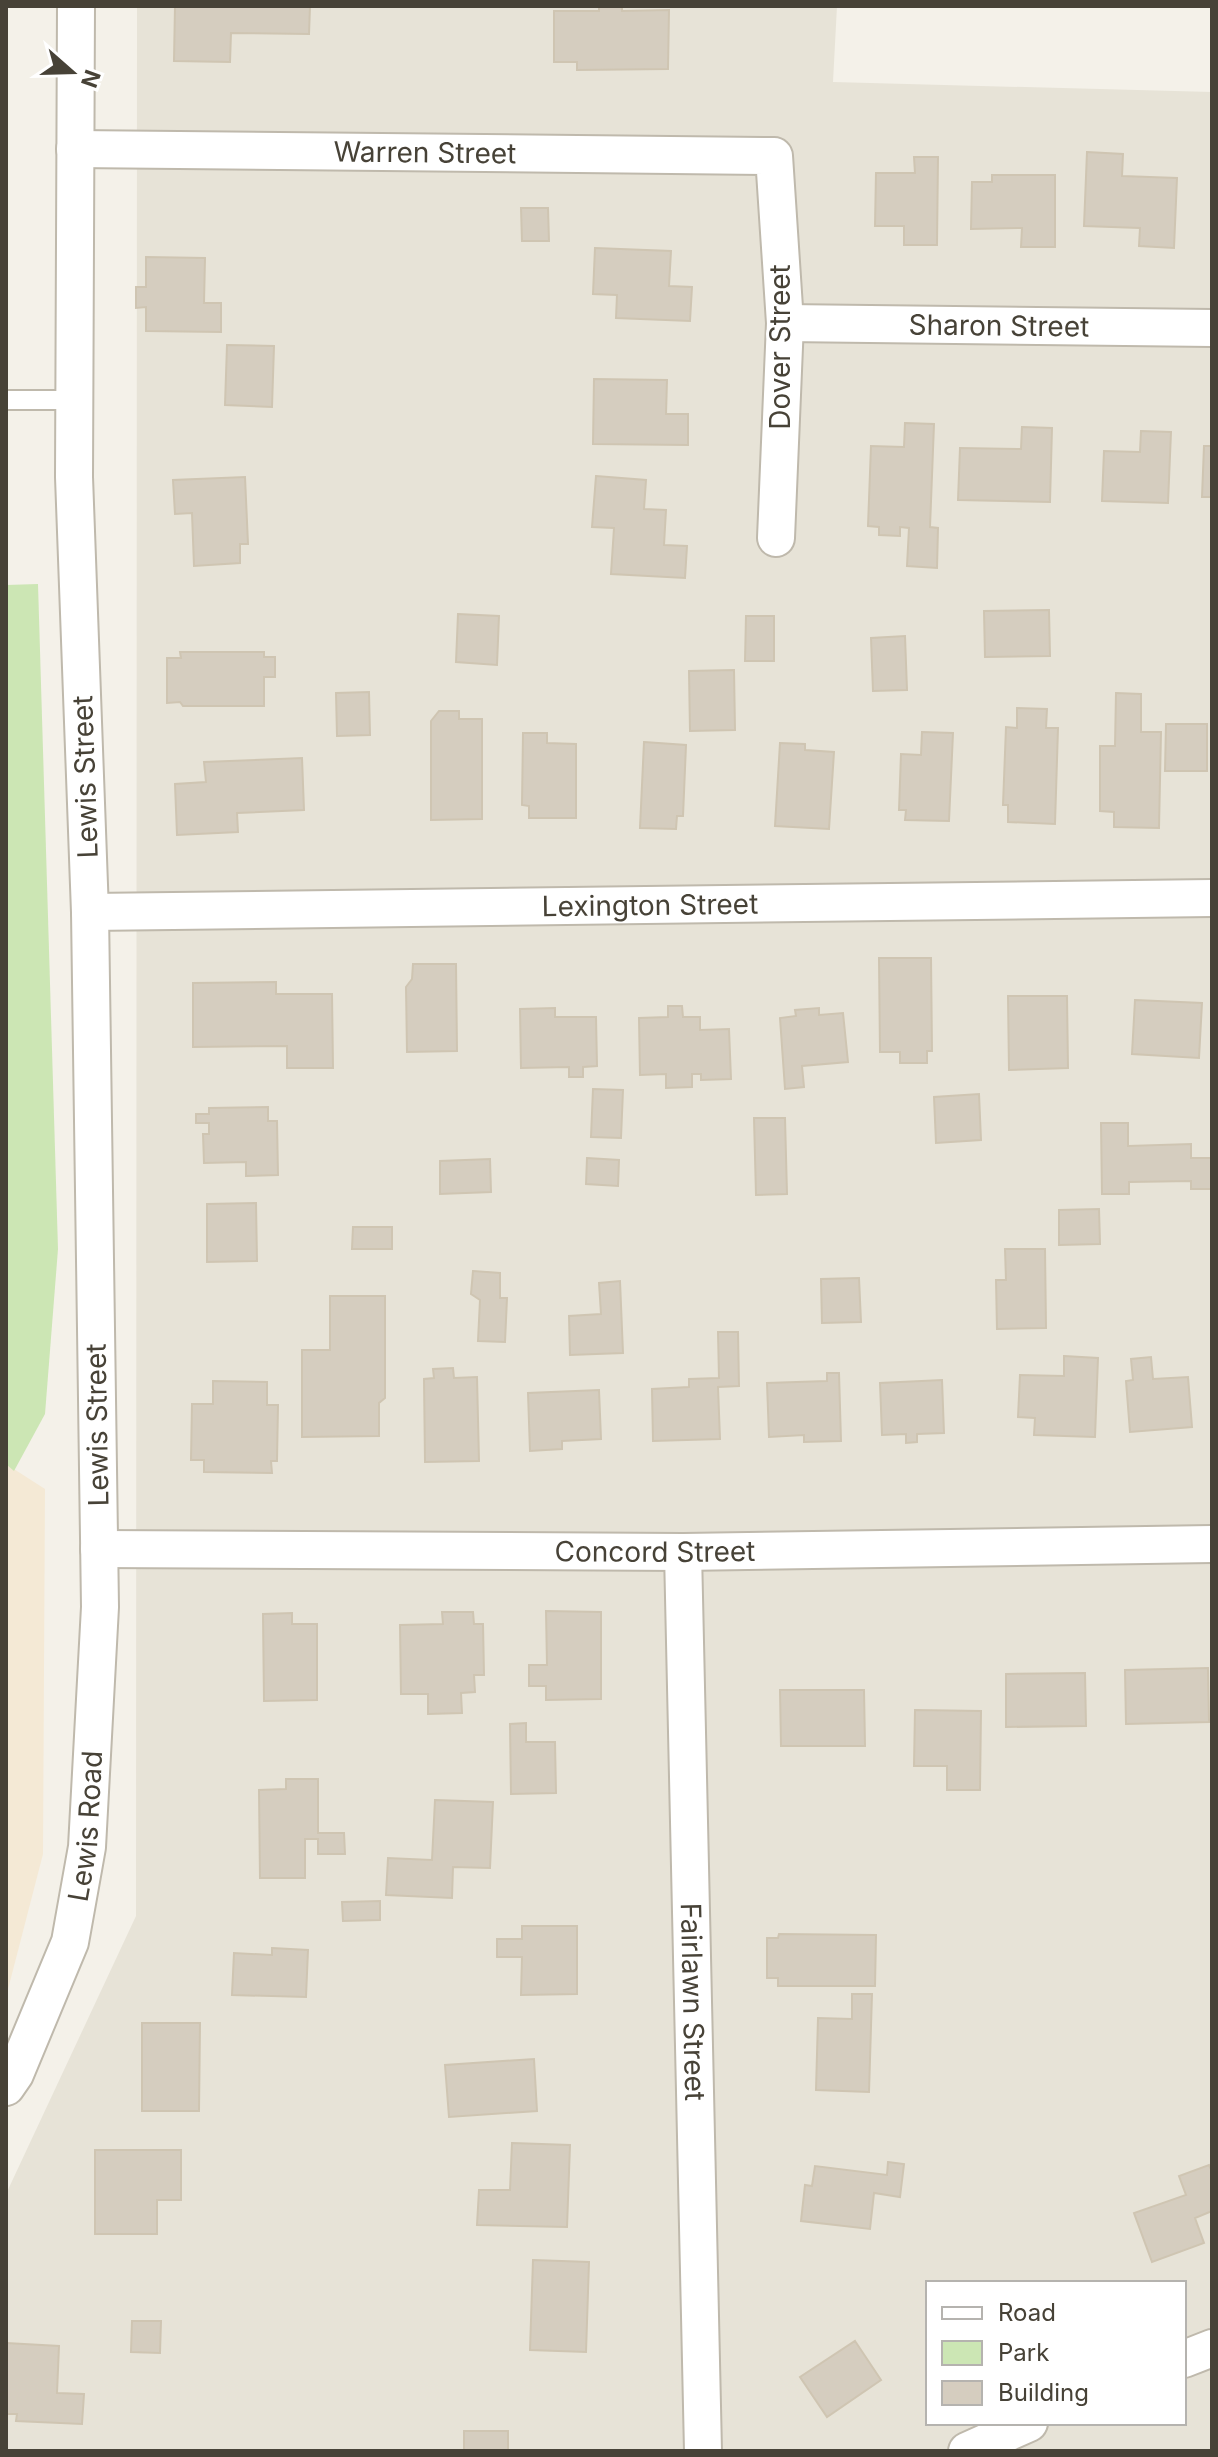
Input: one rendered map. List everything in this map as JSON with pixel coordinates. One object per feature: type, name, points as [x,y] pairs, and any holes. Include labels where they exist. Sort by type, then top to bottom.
[{"type":"street","name":"Lewis Street","points":[[76,6],[74,477],[90,912],[99,1549]]},
{"type":"street","name":"Warren Street","points":[[75,149],[774,156]]},
{"type":"street","name":"Dover Street","points":[[774,156],[785,323],[776,538]]},
{"type":"street","name":"Sharon Street","points":[[785,323],[1212,328]]},
{"type":"street","name":"Lexington Street","points":[[90,912],[1212,898]]},
{"type":"street","name":"Concord Street","points":[[99,1549],[683,1552],[1212,1544]]},
{"type":"street","name":"Lewis Road","points":[[6,2087],[15,2074],[70,1942],[87,1847],[100,1607],[99,1549]]},
{"type":"street","name":"Fairlawn Street","points":[[683,1552],[703,2451]]},
{"type":"street","points":[[1186,2358],[1212,2348]]},
{"type":"street","points":[[967,2451],[1025,2425]]},
{"type":"lane","points":[[6,400],[74,400]]},
{"type":"shaded area","points":[[137,6],[837,6],[833,82],[1212,92],[1212,2451],[6,2451],[6,2194],[136,1916]]},
{"type":"shaded area","points":[[6,1464],[45,1489],[43,1854],[6,1997]]},
{"type":"green space","points":[[38,584],[58,1249],[45,1414],[14,1471],[6,1464],[6,585]]},
{"type":"building","points":[[175,6],[310,6],[309,34],[231,33],[230,62],[174,61]]},
{"type":"building","points":[[599,6],[622,6],[622,11],[669,10],[668,69],[577,70],[577,62],[554,62],[554,11],[599,11]]},
{"type":"building","points":[[1087,152],[1123,154],[1122,176],[1177,178],[1174,248],[1139,246],[1140,228],[1084,226]]},
{"type":"building","points":[[914,157],[938,157],[937,245],[904,245],[904,226],[875,226],[876,173],[915,173]]},
{"type":"building","points":[[992,175],[1055,175],[1055,247],[1021,247],[1022,228],[971,229],[972,182],[992,182]]},
{"type":"building","points":[[521,208],[548,208],[549,241],[522,241]]},
{"type":"building","points":[[595,248],[671,251],[669,286],[692,287],[690,321],[616,318],[617,295],[593,294]]},
{"type":"building","points":[[146,257],[205,258],[204,303],[221,303],[221,332],[146,331],[146,307],[136,308],[136,287],[146,287]]},
{"type":"building","points":[[227,345],[274,346],[272,407],[225,405]]},
{"type":"building","points":[[594,379],[667,380],[666,414],[688,414],[688,445],[593,444]]},
{"type":"building","points":[[905,423],[934,424],[930,527],[938,528],[937,568],[907,566],[909,528],[900,527],[900,536],[879,535],[879,527],[868,526],[871,446],[904,447]]},
{"type":"building","points":[[1022,427],[1052,428],[1050,502],[958,500],[960,448],[1021,449]]},
{"type":"building","points":[[1141,431],[1171,432],[1168,503],[1102,501],[1104,451],[1140,452]]},
{"type":"building","points":[[1204,446],[1212,446],[1212,497],[1202,497]]},
{"type":"building","points":[[596,476],[646,480],[644,509],[666,510],[664,545],[687,546],[685,578],[611,574],[614,528],[592,527]]},
{"type":"building","points":[[245,477],[248,544],[240,544],[240,563],[194,566],[192,513],[175,514],[173,480]]},
{"type":"building","points":[[1049,610],[1050,656],[985,657],[984,611]]},
{"type":"building","points":[[458,614],[499,616],[497,665],[456,662]]},
{"type":"building","points":[[746,616],[774,616],[774,661],[745,661]]},
{"type":"building","points":[[905,636],[907,690],[873,691],[871,638]]},
{"type":"building","points":[[180,652],[264,652],[264,657],[275,657],[275,677],[264,677],[264,706],[183,706],[180,702],[167,703],[167,658],[181,658]]},
{"type":"building","points":[[734,670],[735,730],[690,731],[689,671]]},
{"type":"building","points":[[369,692],[370,735],[337,736],[336,693]]},
{"type":"building","points":[[1116,693],[1141,694],[1141,732],[1161,732],[1159,828],[1114,827],[1114,812],[1100,811],[1100,746],[1115,746]]},
{"type":"building","points":[[1017,708],[1047,709],[1046,728],[1058,728],[1055,824],[1008,822],[1008,805],[1003,805],[1006,727],[1017,728]]},
{"type":"building","points":[[439,711],[459,711],[459,719],[482,719],[482,819],[431,820],[431,721]]},
{"type":"building","points":[[1166,724],[1207,724],[1207,771],[1165,771]]},
{"type":"building","points":[[922,732],[953,733],[949,821],[905,820],[906,810],[899,810],[901,754],[921,755]]},
{"type":"building","points":[[523,733],[547,733],[547,743],[576,744],[576,818],[529,818],[529,806],[522,805]]},
{"type":"building","points":[[644,742],[686,745],[683,816],[677,816],[676,829],[640,828]]},
{"type":"building","points":[[780,743],[805,744],[805,750],[834,752],[829,829],[775,826]]},
{"type":"building","points":[[302,758],[304,810],[237,813],[238,832],[177,835],[175,784],[206,782],[204,762]]},
{"type":"building","points":[[879,958],[931,958],[932,1051],[927,1051],[927,1063],[900,1063],[900,1052],[880,1052]]},
{"type":"building","points":[[413,964],[456,964],[457,1051],[407,1052],[406,987],[412,979]]},
{"type":"building","points":[[276,982],[276,994],[332,994],[333,1068],[287,1068],[287,1046],[193,1047],[193,983]]},
{"type":"building","points":[[1008,996],[1067,996],[1068,1068],[1009,1070]]},
{"type":"building","points":[[1135,1000],[1202,1003],[1199,1058],[1132,1054]]},
{"type":"building","points":[[668,1006],[682,1006],[683,1017],[700,1017],[700,1030],[729,1029],[731,1079],[701,1080],[701,1074],[692,1074],[692,1087],[666,1088],[666,1074],[640,1075],[639,1018],[668,1017]]},
{"type":"building","points":[[555,1008],[555,1017],[596,1017],[597,1066],[583,1067],[583,1077],[569,1077],[569,1067],[521,1068],[520,1009]]},
{"type":"building","points":[[819,1008],[819,1015],[843,1013],[848,1062],[802,1066],[804,1087],[785,1089],[780,1018],[796,1016],[795,1010]]},
{"type":"building","points":[[593,1089],[623,1090],[621,1138],[591,1137]]},
{"type":"building","points":[[979,1094],[981,1140],[936,1143],[934,1097]]},
{"type":"building","points":[[268,1107],[268,1121],[277,1121],[278,1175],[246,1176],[246,1162],[204,1163],[203,1134],[209,1134],[209,1123],[196,1123],[196,1114],[209,1114],[209,1108]]},
{"type":"building","points":[[754,1118],[785,1118],[787,1194],[756,1195]]},
{"type":"building","points":[[1101,1123],[1128,1123],[1128,1146],[1191,1144],[1191,1158],[1211,1158],[1211,1189],[1191,1189],[1191,1181],[1129,1182],[1129,1194],[1102,1194]]},
{"type":"building","points":[[587,1158],[619,1160],[618,1186],[586,1184]]},
{"type":"building","points":[[490,1159],[491,1192],[440,1194],[440,1161]]},
{"type":"building","points":[[256,1203],[257,1261],[207,1262],[207,1204]]},
{"type":"building","points":[[1099,1209],[1100,1244],[1059,1245],[1059,1210]]},
{"type":"building","points":[[353,1227],[392,1227],[392,1249],[352,1249]]},
{"type":"building","points":[[1005,1249],[1045,1249],[1046,1328],[997,1329],[996,1280],[1006,1280]]},
{"type":"building","points":[[473,1271],[500,1273],[500,1298],[507,1298],[505,1342],[478,1341],[480,1300],[471,1294]]},
{"type":"building","points":[[859,1278],[861,1322],[822,1323],[821,1279]]},
{"type":"building","points":[[620,1281],[623,1353],[570,1355],[569,1316],[601,1314],[599,1283]]},
{"type":"building","points":[[330,1296],[385,1296],[385,1398],[379,1403],[379,1436],[302,1437],[302,1350],[330,1350]]},
{"type":"building","points":[[718,1332],[738,1332],[739,1386],[718,1387],[720,1439],[653,1441],[652,1389],[689,1387],[689,1379],[719,1378]]},
{"type":"building","points":[[1064,1356],[1098,1358],[1095,1437],[1034,1435],[1035,1418],[1018,1417],[1020,1375],[1064,1376]]},
{"type":"building","points":[[1151,1357],[1153,1379],[1188,1377],[1192,1427],[1130,1432],[1126,1381],[1133,1380],[1131,1359]]},
{"type":"building","points":[[453,1368],[454,1378],[477,1377],[479,1461],[425,1462],[424,1379],[434,1378],[433,1369]]},
{"type":"building","points":[[827,1373],[839,1373],[841,1441],[804,1442],[804,1435],[769,1437],[767,1383],[827,1381]]},
{"type":"building","points":[[942,1380],[944,1433],[917,1434],[917,1442],[906,1443],[906,1434],[882,1435],[880,1383]]},
{"type":"building","points":[[213,1381],[267,1382],[267,1405],[278,1405],[277,1461],[271,1461],[272,1473],[204,1472],[204,1460],[191,1460],[192,1404],[213,1404]]},
{"type":"building","points":[[599,1390],[601,1439],[562,1441],[562,1449],[530,1451],[528,1393]]},
{"type":"building","points":[[546,1611],[601,1612],[601,1699],[546,1700],[546,1686],[529,1686],[529,1665],[547,1665]]},
{"type":"building","points":[[442,1612],[473,1612],[474,1624],[483,1624],[484,1675],[474,1675],[475,1692],[461,1693],[462,1713],[428,1714],[428,1694],[401,1694],[400,1625],[443,1624]]},
{"type":"building","points":[[292,1613],[292,1624],[317,1624],[317,1700],[264,1701],[263,1614]]},
{"type":"building","points":[[1208,1668],[1209,1722],[1126,1724],[1125,1670]]},
{"type":"building","points":[[1085,1673],[1086,1726],[1006,1727],[1006,1674]]},
{"type":"building","points":[[780,1690],[864,1690],[865,1746],[781,1746]]},
{"type":"building","points":[[915,1710],[981,1711],[980,1790],[947,1790],[947,1766],[914,1766]]},
{"type":"building","points":[[526,1723],[526,1742],[555,1742],[556,1793],[511,1794],[510,1724]]},
{"type":"building","points":[[286,1779],[318,1779],[318,1833],[344,1833],[345,1854],[318,1854],[318,1839],[305,1839],[305,1878],[260,1878],[259,1790],[286,1789]]},
{"type":"building","points":[[435,1800],[493,1802],[490,1868],[453,1867],[452,1898],[386,1895],[388,1858],[432,1860]]},
{"type":"building","points":[[380,1901],[380,1920],[343,1921],[342,1902]]},
{"type":"building","points":[[522,1926],[577,1926],[577,1994],[521,1995],[522,1957],[497,1957],[497,1939],[522,1939]]},
{"type":"building","points":[[779,1934],[876,1935],[875,1986],[778,1986],[778,1978],[767,1978],[767,1938],[778,1938]]},
{"type":"building","points":[[272,1948],[308,1950],[306,1997],[232,1995],[234,1953],[272,1955]]},
{"type":"building","points":[[852,1994],[872,1994],[869,2092],[816,2090],[818,2018],[852,2019]]},
{"type":"building","points":[[142,2023],[200,2023],[199,2111],[142,2111]]},
{"type":"building","points":[[534,2059],[537,2111],[449,2117],[445,2065]]},
{"type":"building","points":[[512,2143],[570,2145],[567,2227],[477,2225],[479,2190],[510,2190]]},
{"type":"building","points":[[95,2150],[181,2150],[181,2200],[157,2200],[157,2234],[95,2234]]},
{"type":"building","points":[[888,2162],[904,2164],[900,2197],[874,2193],[870,2229],[801,2221],[805,2185],[812,2186],[815,2166],[887,2175]]},
{"type":"building","points":[[1209,2165],[1212,2172],[1212,2211],[1195,2218],[1204,2243],[1152,2262],[1134,2213],[1186,2195],[1179,2176]]},
{"type":"building","points":[[533,2260],[589,2262],[586,2352],[530,2350]]},
{"type":"building","points":[[132,2321],[161,2321],[160,2353],[131,2352]]},
{"type":"building","points":[[855,2341],[881,2380],[827,2417],[800,2377]]},
{"type":"building","points":[[6,2343],[59,2346],[57,2393],[84,2394],[82,2424],[16,2421],[17,2414],[6,2414]]},
{"type":"building","points":[[464,2431],[508,2431],[508,2451],[464,2451]]}]
